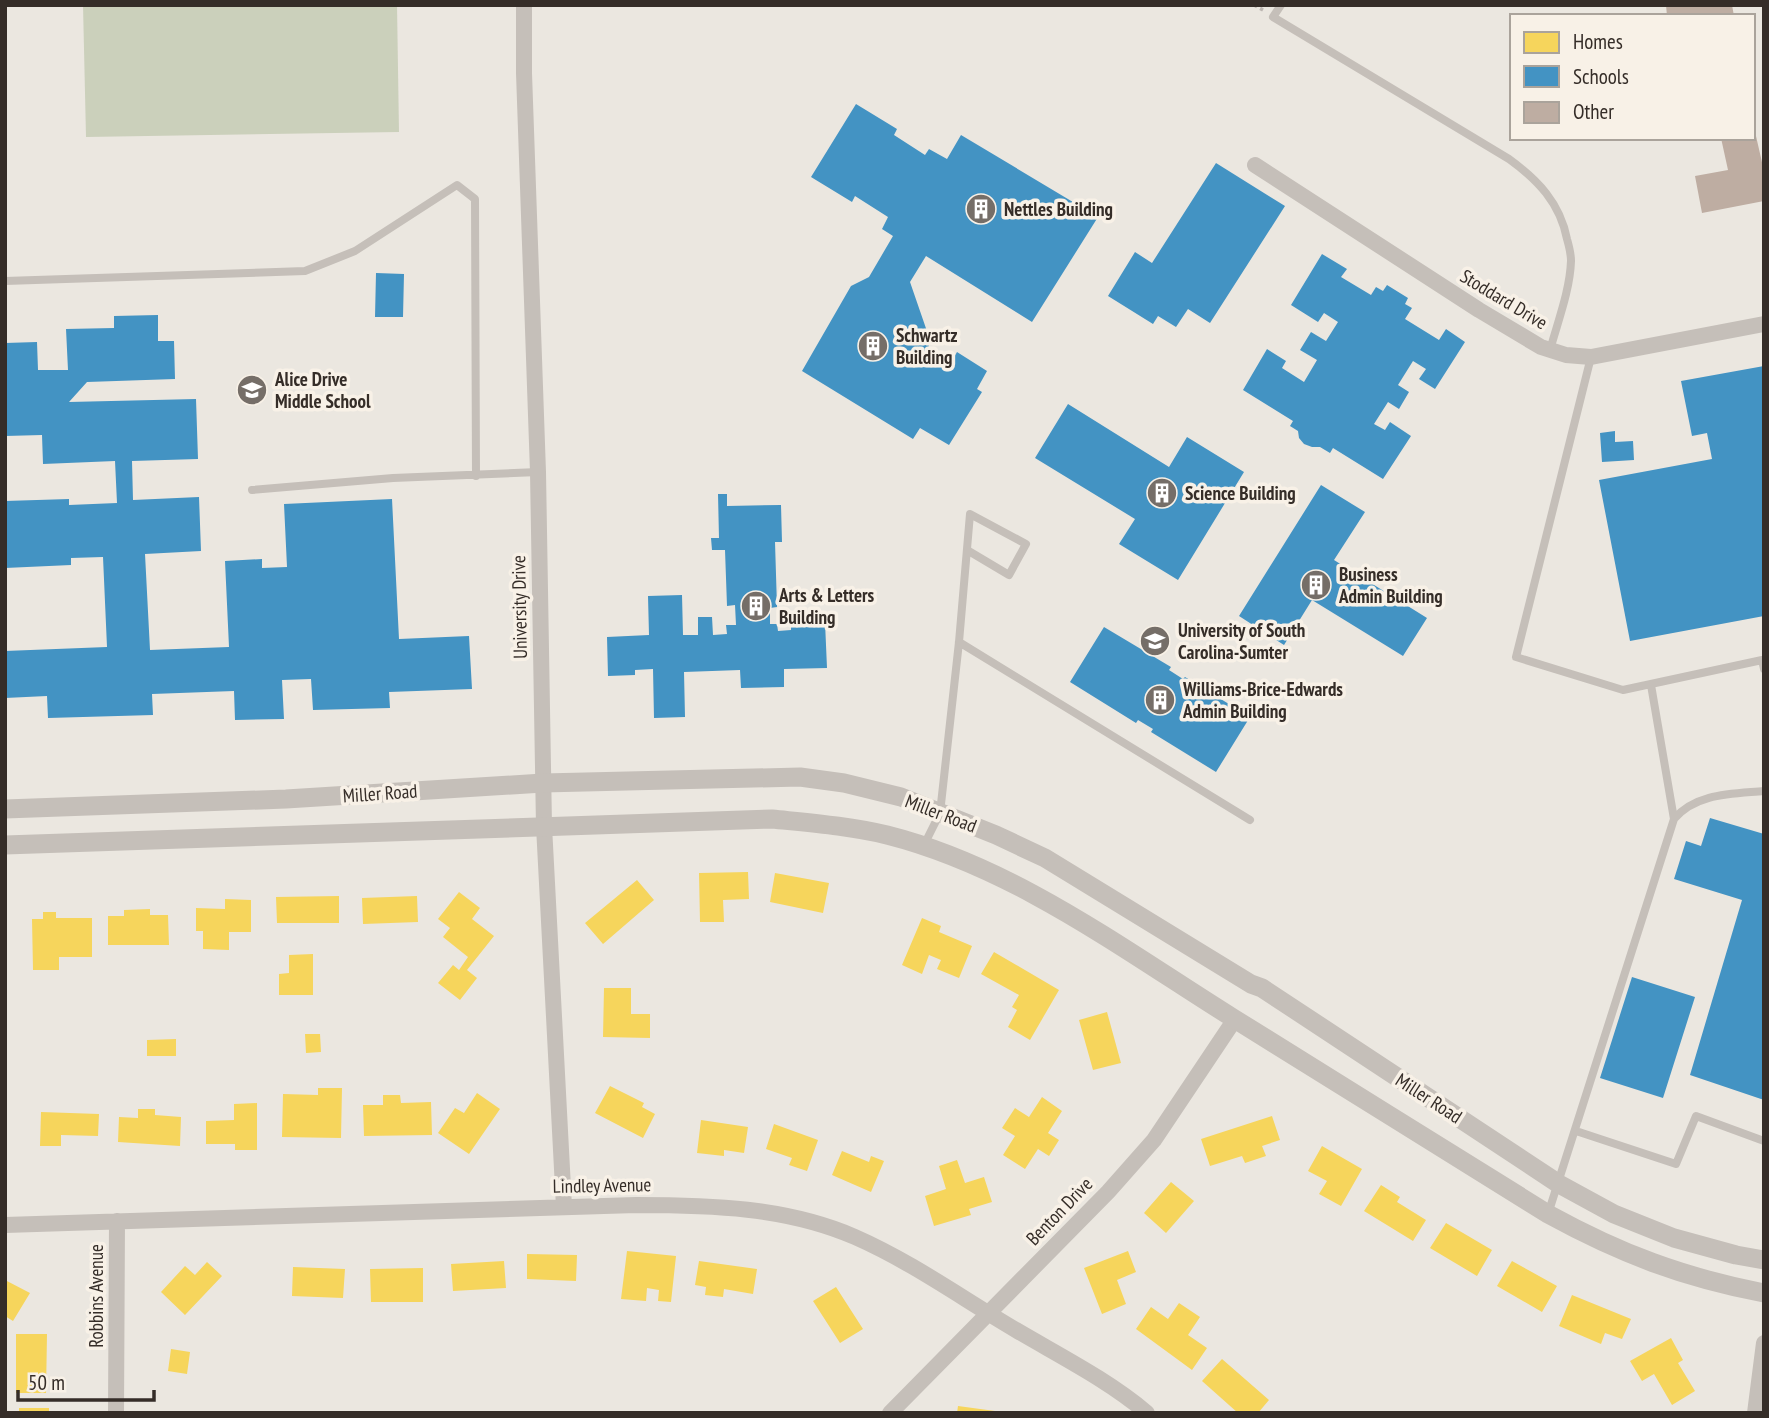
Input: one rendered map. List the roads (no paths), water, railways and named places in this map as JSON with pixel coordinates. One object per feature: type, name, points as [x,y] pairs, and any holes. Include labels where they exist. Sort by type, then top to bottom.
[{"type":"street","name":"University Drive","points":[[524,5],[538,472],[544,826],[564,1207]]},
{"type":"street","name":"Stoddard Drive","points":[[1255,165],[1479,310],[1550,350],[1566,355],[1591,357],[1764,324]]},
{"type":"street","name":"Miller Road","points":[[5,809],[286,799],[543,783],[800,778],[855,785],[901,797],[1045,858],[1251,984],[1262,988],[1559,1184],[1614,1214],[1674,1238],[1764,1260]]},
{"type":"street","name":"Miller Road","points":[[5,845],[772,819],[857,828],[923,846],[1014,884],[1548,1214],[1597,1241],[1665,1269],[1764,1293]]},
{"type":"street","name":"Benton Drive","points":[[890,1413],[1108,1192],[1154,1140],[1235,1019]]},
{"type":"street","name":"Lindley Avenue","points":[[5,1225],[564,1207],[736,1207],[772,1213],[854,1237],[922,1272],[1108,1385],[1147,1413]]},
{"type":"street","name":"Robbins Avenue","points":[[116,1413],[117,1221]]},
{"type":"street","points":[[1755,1413],[1764,1343]]},
{"type":"lane","points":[[1281,5],[1273,17],[1509,159],[1531,175],[1552,199],[1566,231],[1572,260],[1550,350]]},
{"type":"lane","points":[[5,281],[305,271],[355,251],[457,184],[475,199],[476,476]]},
{"type":"lane","points":[[1591,357],[1516,657],[1623,690],[1762,660],[1764,669]]},
{"type":"lane","points":[[252,490],[393,478],[538,472]]},
{"type":"lane","points":[[923,846],[940,813],[970,514],[1026,544],[1009,575],[967,550]]},
{"type":"lane","points":[[959,642],[1250,820]]},
{"type":"lane","points":[[1651,685],[1674,819]]},
{"type":"lane","points":[[1548,1214],[1674,819],[1683,808],[1708,797],[1764,790]]},
{"type":"lane","points":[[1576,1131],[1676,1164],[1696,1116],[1764,1141]]},
{"type":"place","name":"Nettles Building","points":[[981,209]]},
{"type":"place","name":"Schwartz Building","points":[[873,346]]},
{"type":"place","name":"Alice Drive Middle School","points":[[252,390]]},
{"type":"place","name":"Science Building","points":[[1162,493]]},
{"type":"place","name":"Business Admin Building","points":[[1316,585]]},
{"type":"place","name":"Arts & Letters Building","points":[[756,606]]},
{"type":"place","name":"University of South Carolina-Sumter","points":[[1155,641]]},
{"type":"place","name":"Williams-Brice-Edwards Admin Building","points":[[1160,700]]}]
